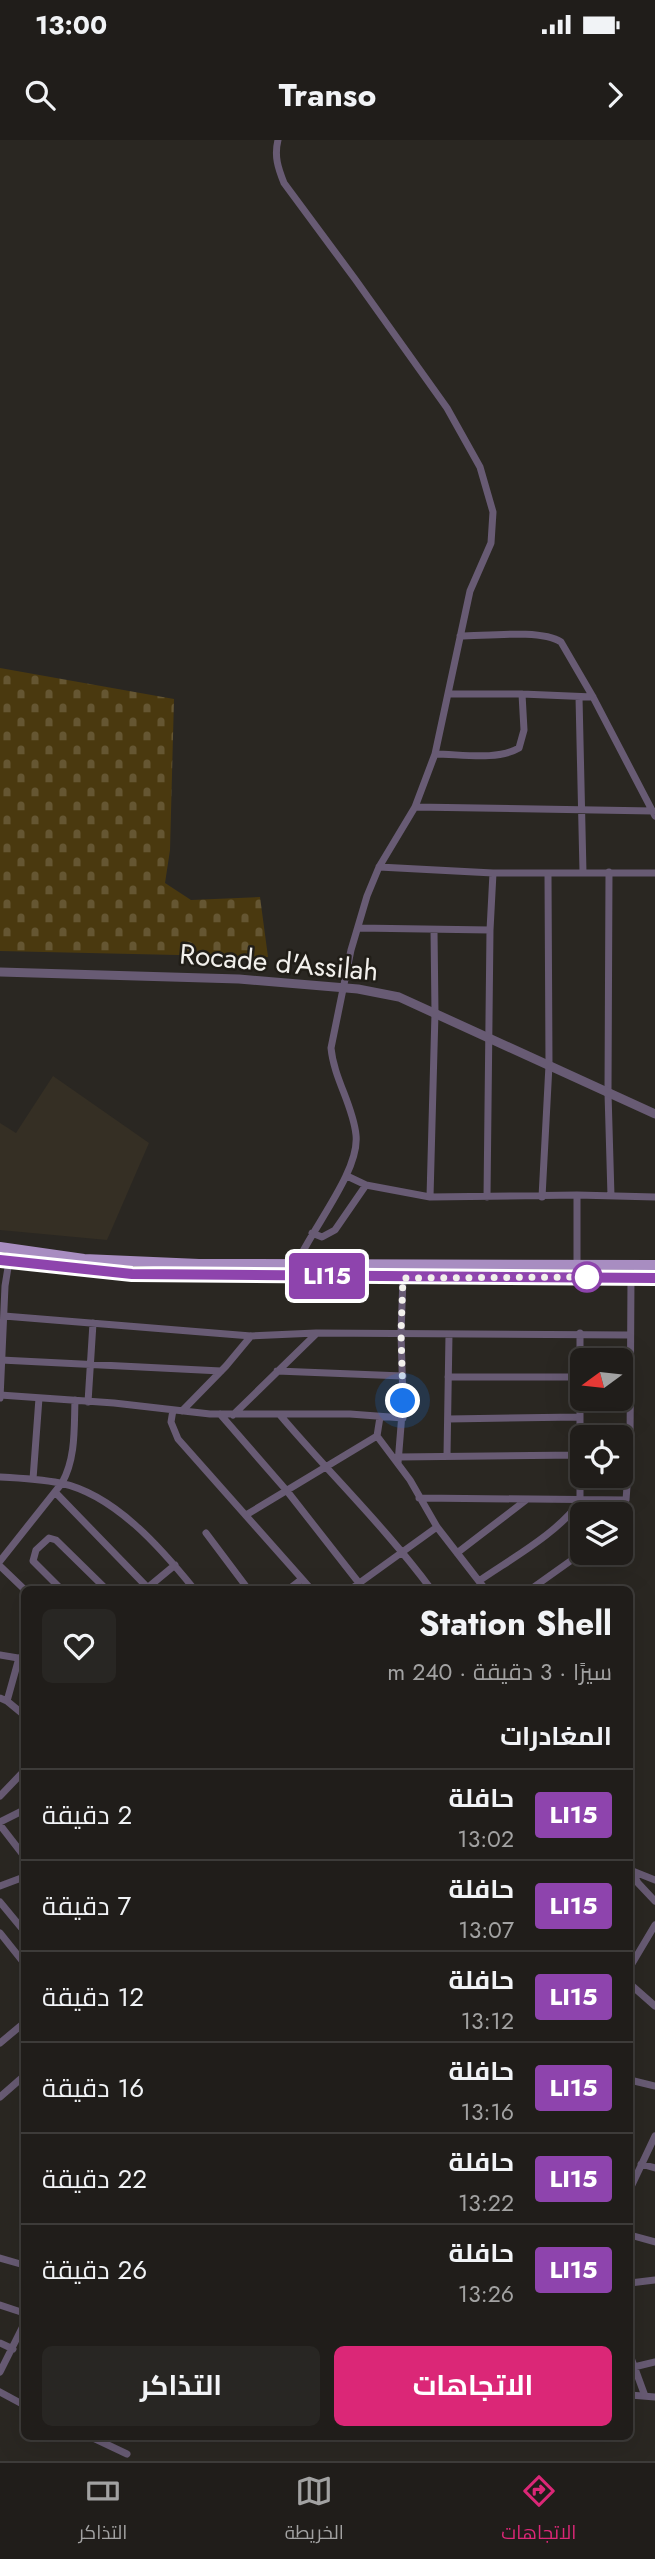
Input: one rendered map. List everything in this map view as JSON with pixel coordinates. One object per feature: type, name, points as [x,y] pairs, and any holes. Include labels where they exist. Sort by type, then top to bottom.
[{"type":"main road","points":[[6,1248],[55,1256],[130,1262],[655,1265]]},
{"type":"main road","points":[[4,1261],[132,1274],[655,1278]]},
{"type":"street","points":[[278,140],[275,150],[277,166],[284,183],[447,408],[480,467],[493,512],[494,526],[491,543],[470,591],[435,754],[415,807],[379,867],[358,928],[344,988],[331,1048],[332,1064],[352,1117],[356,1148],[347,1176],[312,1233],[292,1277]]},
{"type":"street","points":[[415,807],[654,813],[567,649],[554,638],[460,636]]},
{"type":"street","points":[[448,694],[593,697]]},
{"type":"street","points":[[435,754],[494,755],[519,748],[524,730],[522,694]]},
{"type":"street","points":[[579,697],[583,872]]},
{"type":"street","points":[[379,867],[493,873],[655,873]]},
{"type":"street","points":[[609,872],[608,1093],[611,1196]]},
{"type":"street","points":[[487,1197],[493,873]]},
{"type":"street","points":[[542,1197],[549,1065],[548,874]]},
{"type":"street","points":[[358,928],[490,930]]},
{"type":"street","points":[[430,1197],[435,1013],[434,930]]},
{"type":"street","name":"Rocade d'Assilah","points":[[0,972],[160,975],[344,988],[399,997],[655,1114]]},
{"type":"street","points":[[347,1176],[366,1185],[430,1197],[655,1197]]},
{"type":"street","points":[[312,1233],[322,1237],[335,1230],[366,1185]]},
{"type":"street","points":[[577,1195],[577,1266]]},
{"type":"street","points":[[6,1248],[0,1397],[75,1400],[220,1415],[403,1418]]},
{"type":"street","points":[[398,1460],[403,1418],[403,1278]]},
{"type":"street","points":[[419,1498],[626,1500],[630,1446],[631,1278]]},
{"type":"street","points":[[4,1316],[251,1336],[316,1333],[629,1335]]},
{"type":"street","points":[[88,1402],[93,1323]]},
{"type":"street","points":[[233,1415],[316,1333]]},
{"type":"street","points":[[580,1333],[580,1348]]},
{"type":"street","points":[[447,1455],[449,1334]]},
{"type":"street","points":[[251,1336],[221,1371],[177,1410],[171,1422],[178,1439],[309,1586]]},
{"type":"street","points":[[1,1360],[221,1371]]},
{"type":"street","points":[[277,1371],[403,1376]]},
{"type":"street","points":[[448,1377],[570,1377]]},
{"type":"street","points":[[33,1479],[38,1398]]},
{"type":"street","points":[[21,1586],[0,1564],[62,1483],[71,1462],[75,1400]]},
{"type":"street","points":[[578,1411],[578,1425]]},
{"type":"street","points":[[220,1415],[286,1491],[359,1584]]},
{"type":"street","points":[[280,1415],[324,1467],[404,1552],[428,1586]]},
{"type":"street","points":[[377,1436],[380,1417]]},
{"type":"street","points":[[448,1419],[578,1417]]},
{"type":"street","points":[[246,1515],[377,1436]]},
{"type":"street","points":[[377,1436],[398,1460],[437,1527],[483,1586]]},
{"type":"street","points":[[398,1460],[447,1455],[570,1454]]},
{"type":"street","points":[[0,1477],[62,1483],[97,1499],[135,1525],[175,1565],[192,1586]]},
{"type":"street","points":[[479,1581],[572,1513],[579,1501],[579,1488]]},
{"type":"street","points":[[55,1492],[145,1586]]},
{"type":"street","points":[[457,1553],[526,1500]]},
{"type":"street","points":[[356,1586],[437,1527]]},
{"type":"street","points":[[206,1532],[246,1586]]},
{"type":"street","points":[[58,1586],[33,1561],[36,1550],[49,1538],[55,1540],[103,1586]]},
{"type":"street","points":[[535,1586],[570,1561]]},
{"type":"street","points":[[149,1586],[175,1565]]},
{"type":"street","points":[[293,1586],[302,1578]]},
{"type":"street","points":[[0,1655],[21,1658]]},
{"type":"street","points":[[21,1660],[4,1699],[21,1713]]},
{"type":"street","points":[[0,1796],[21,1774]]},
{"type":"street","points":[[21,1812],[0,1824],[21,1852]]},
{"type":"street","points":[[633,1871],[655,1880]]},
{"type":"street","points":[[633,1874],[655,1901]]},
{"type":"street","points":[[0,1885],[21,1878]]},
{"type":"street","points":[[0,1902],[21,1927]]},
{"type":"street","points":[[0,1920],[9,1912]]},
{"type":"street","points":[[633,1962],[655,1925]]},
{"type":"street","points":[[0,1933],[21,1958]]},
{"type":"street","points":[[633,1987],[655,2006]]},
{"type":"street","points":[[0,2043],[21,2029]]},
{"type":"street","points":[[0,2097],[21,2079]]},
{"type":"street","points":[[633,2081],[655,2086]]},
{"type":"street","points":[[633,2173],[641,2164],[655,2137]]},
{"type":"street","points":[[641,2164],[655,2168]]},
{"type":"street","points":[[633,2236],[655,2242]]},
{"type":"street","points":[[0,2258],[21,2264]]},
{"type":"street","points":[[633,2283],[655,2280]]},
{"type":"street","points":[[0,2305],[21,2313]]},
{"type":"street","points":[[0,2372],[21,2331]]},
{"type":"street","points":[[0,2343],[13,2349]]},
{"type":"street","points":[[634,2367],[655,2362]]},
{"type":"street","points":[[633,2364],[645,2396]]},
{"type":"street","points":[[0,2392],[21,2402]]},
{"type":"street","points":[[633,2395],[655,2397]]},
{"type":"street","points":[[97,2440],[127,2454]]},
{"type":"shaded area","points":[[53,1076],[149,1143],[107,1240],[0,1230],[0,1123],[16,1133]]},
{"type":"green space","points":[[0,668],[174,699],[170,850],[165,883],[191,900],[260,897],[268,957],[0,951]]},
{"type":"bus line","name":"LI15","points":[[0,1260],[132,1274],[655,1278]]},
{"type":"route","points":[[403,1401],[403,1278],[587,1277]]}]
